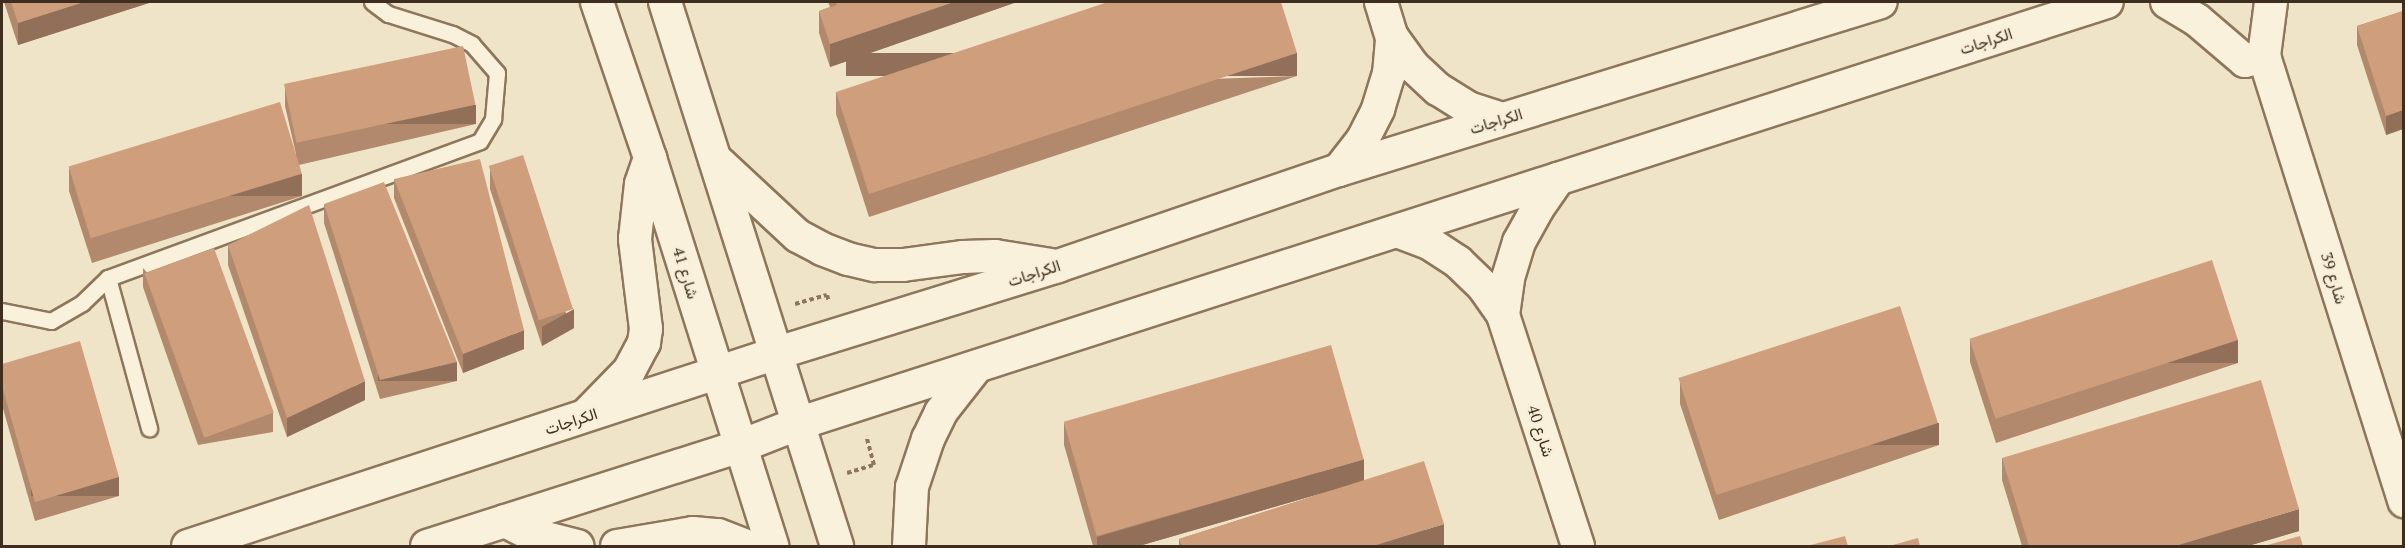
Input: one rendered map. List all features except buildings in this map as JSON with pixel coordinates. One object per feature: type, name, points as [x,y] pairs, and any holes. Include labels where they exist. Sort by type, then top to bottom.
[{"type":"street","name":"شارع 41","points":[[597,2],[650,158],[772,546]]},
{"type":"street","points":[[665,2],[711,155],[837,546]]},
{"type":"street","points":[[1381,2],[1392,37],[1413,66],[1438,89],[1468,108],[1501,119]]},
{"type":"street","name":"الكراجات","points":[[188,546],[774,354],[1058,266],[1339,170],[1881,2]]},
{"type":"street","name":"الكراجات","points":[[427,546],[741,446],[797,424],[2107,2]]},
{"type":"street","points":[[2167,2],[2206,27],[2245,62],[2264,56]]},
{"type":"street","name":"شارع 39","points":[[2271,2],[2264,56],[2403,501]]},
{"type":"street","points":[[1339,170],[1362,141],[1378,109],[1389,74],[1392,37]]},
{"type":"street","points":[[711,155],[798,236],[848,259],[875,265],[903,266],[963,257],[995,256],[1058,266]]},
{"type":"street","points":[[584,417],[629,371],[644,343],[645,329],[635,239],[641,184],[650,158]]},
{"type":"street","name":"شارع 40","points":[[1503,315],[1508,278],[1519,243],[1537,209],[1558,179]]},
{"type":"street","name":"شارع 40","points":[[1396,231],[1429,243],[1458,262],[1484,286],[1503,315],[1578,546]]},
{"type":"street","points":[[909,546],[912,488],[928,439],[941,412],[977,366]]},
{"type":"street","points":[[505,521],[530,534],[577,546]]},
{"type":"street","points":[[617,546],[693,533],[718,535],[747,546]]},
{"type":"lane","points":[[2,311],[51,321],[82,303],[108,278],[480,141],[493,119],[497,73],[472,44],[452,34],[388,14],[372,2]]},
{"type":"lane","points":[[108,278],[149,428]]}]
